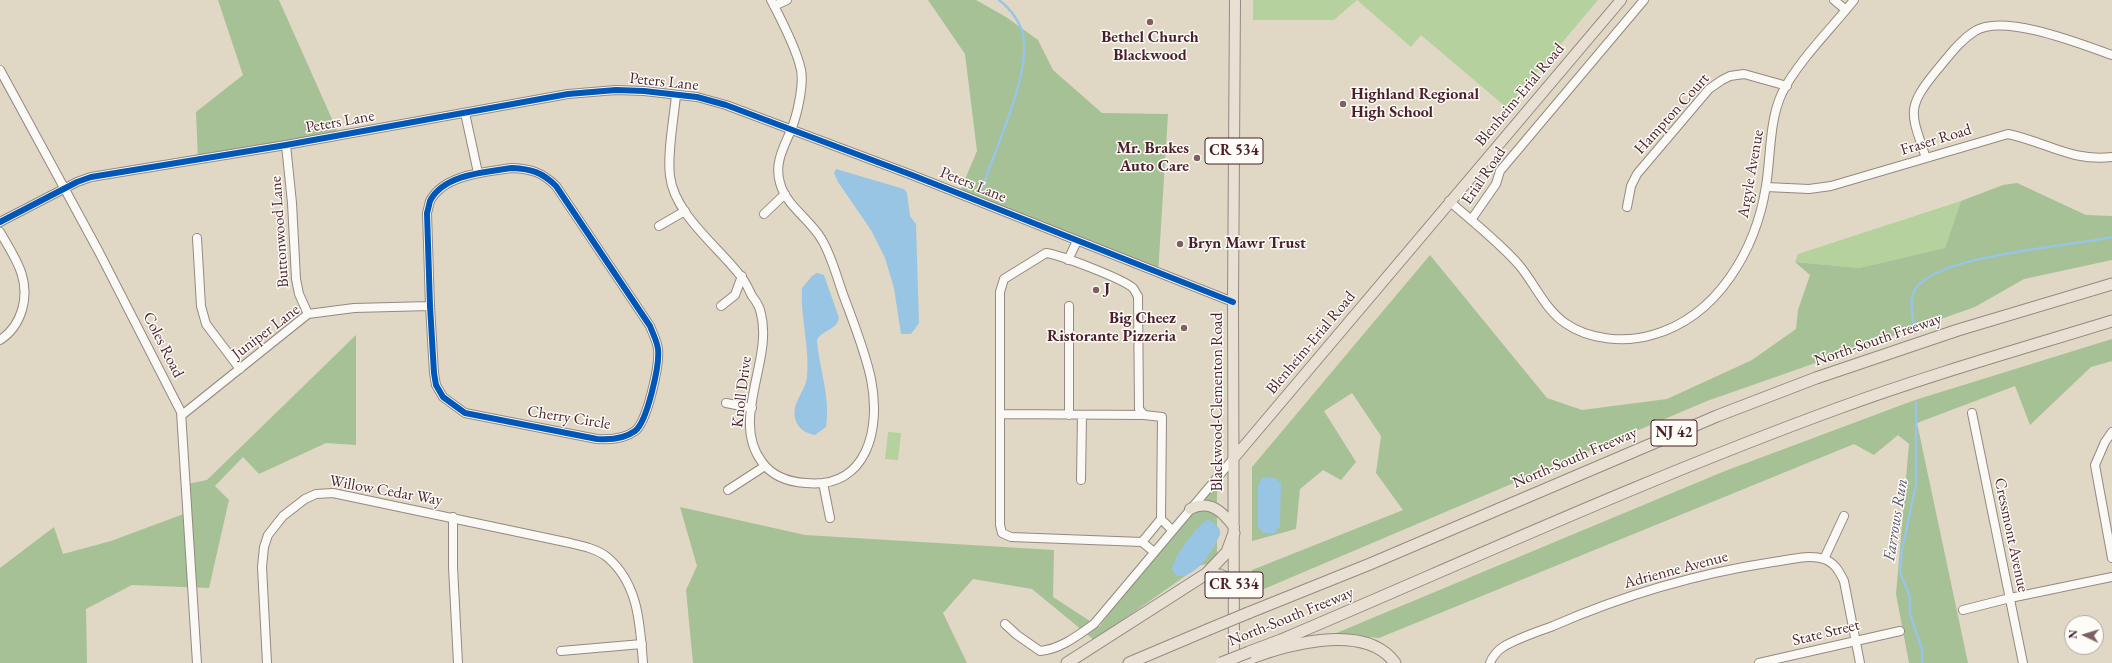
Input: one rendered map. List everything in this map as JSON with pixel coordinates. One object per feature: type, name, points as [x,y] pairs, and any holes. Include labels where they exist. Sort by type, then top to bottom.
[{"type":"highway","name":"North-South Freeway","points":[[1128,663],[1370,564],[1717,416],[1816,378],[1920,343],[2112,284]]},
{"type":"highway","name":"North-South Freeway","points":[[1221,663],[1246,658],[1608,500],[1836,409],[1898,386],[2112,321]]},
{"type":"highway","points":[[1067,663],[1206,574],[1227,552],[1234,530]]},
{"type":"highway","points":[[1206,574],[1220,574],[1234,582]]},
{"type":"highway","points":[[1246,658],[1312,642],[1358,640],[1382,650],[1396,663]]},
{"type":"main road","name":"Blackwood-Clementon Road","points":[[1234,663],[1233,302],[1235,0]]},
{"type":"main road","name":"Blenheim-Erial Road","points":[[1233,459],[1449,201],[1621,0]]},
{"type":"main road","points":[[1190,509],[1202,505],[1215,507],[1224,512],[1234,530]]},
{"type":"street","points":[[773,3],[787,0]]},
{"type":"street","name":"Erial Road","points":[[1471,220],[1492,189],[1500,171],[1644,0]]},
{"type":"street","points":[[1834,0],[1846,10]]},
{"type":"street","name":"Argyle Avenue","points":[[1449,201],[1519,265],[1534,288],[1565,322],[1580,332],[1618,339],[1641,339],[1666,332],[1696,314],[1718,293],[1735,271],[1755,232],[1766,187],[1775,114],[1787,86],[1792,76],[1854,0]]},
{"type":"street","name":"Knoll Drive","points":[[676,95],[670,176],[676,194],[685,211],[742,276],[761,311],[763,325],[762,341],[752,408],[750,438],[755,453],[765,466],[776,475],[790,481],[823,484],[841,479],[854,471],[866,454],[874,414],[871,380],[858,334],[828,253],[821,238],[785,194],[780,183],[779,160],[783,146],[792,129],[800,92],[801,70],[773,3]]},
{"type":"street","points":[[1926,158],[1914,122],[1916,99],[1958,45],[1976,30],[1991,26],[2013,25],[2064,38],[2112,55]]},
{"type":"street","name":"Coles Road","points":[[0,70],[103,259],[182,415],[197,663]]},
{"type":"street","name":"Hampton Court","points":[[1627,207],[1631,186],[1637,174],[1709,89],[1730,76],[1744,74],[1787,86]]},
{"type":"street","name":"Peters Lane","points":[[0,222],[64,189],[91,177],[286,145],[568,94],[616,90],[676,95],[726,105],[792,129],[1233,302]]},
{"type":"street","points":[[465,113],[478,173]]},
{"type":"street","name":"Fraser Road","points":[[1766,187],[1809,189],[1830,186],[2008,134],[2028,138],[2074,156],[2099,158],[2112,156]]},
{"type":"street","name":"Buttonwood Lane","points":[[286,145],[292,203],[296,279],[299,294],[308,314]]},
{"type":"street","name":"Cherry Circle","points":[[512,168],[535,171],[545,175],[556,186],[650,326],[658,350],[657,369],[650,402],[636,430],[625,437],[609,440],[465,413],[443,397],[436,385],[430,306],[427,213],[430,201],[442,188],[451,182],[478,173],[512,168]]},
{"type":"street","points":[[764,214],[785,194]]},
{"type":"street","points":[[659,226],[685,211]]},
{"type":"street","points":[[0,232],[23,276],[26,297],[19,320],[0,340]]},
{"type":"street","points":[[197,238],[201,306],[206,324],[240,369]]},
{"type":"street","points":[[1068,260],[1077,241]]},
{"type":"street","points":[[1144,415],[1139,409],[1138,296],[1134,289],[1124,283],[1068,260],[1046,253],[1004,279],[1001,283],[1000,525],[1002,533],[1011,537],[1142,542],[1154,552]]},
{"type":"street","points":[[721,306],[735,295],[742,276]]},
{"type":"street","name":"Juniper Lane","points":[[182,415],[308,314],[354,308],[430,306]]},
{"type":"street","points":[[1069,415],[1070,306]]},
{"type":"street","points":[[726,403],[752,408]]},
{"type":"street","name":"Cressmont Avenue","points":[[1972,413],[2023,663]]},
{"type":"street","points":[[1000,414],[1144,415],[1162,417],[1162,518],[1142,542]]},
{"type":"street","points":[[1081,480],[1082,415]]},
{"type":"street","points":[[2112,432],[2105,442],[2095,465],[2112,558]]},
{"type":"street","name":"Blenheim-Erial Road","points":[[1005,624],[1036,650],[1049,650],[1064,644],[1094,624],[1233,459]]},
{"type":"street","points":[[728,490],[765,466]]},
{"type":"street","points":[[823,484],[830,518]]},
{"type":"street","name":"Willow Cedar Way","points":[[267,663],[262,568],[264,547],[268,535],[283,516],[305,499],[316,494],[334,493],[570,543],[590,548],[607,557],[631,589],[640,618],[643,663]]},
{"type":"street","points":[[1844,516],[1824,559],[1834,564],[1844,581],[1860,663]]},
{"type":"street","name":"Willow Cedar Way","points":[[452,517],[458,663]]},
{"type":"street","points":[[1162,518],[1172,530]]},
{"type":"street","name":"Adrienne Avenue","points":[[1490,663],[1502,647],[1646,589],[1686,579],[1798,558],[1824,559]]},
{"type":"street","points":[[1963,610],[2010,598],[2112,577]]},
{"type":"street","name":"State Street","points":[[1759,663],[1856,639],[1900,631]]},
{"type":"street","points":[[560,651],[642,644]]},
{"type":"green space","points":[[218,0],[279,0],[340,137],[198,160],[196,112],[243,75]]},
{"type":"green space","points":[[928,0],[976,0],[1006,17],[1038,40],[1053,70],[1102,113],[1168,114],[1158,274],[958,196],[977,151],[965,54]]},
{"type":"green space","points":[[1253,0],[1357,0],[1334,20],[1253,20]]},
{"type":"green space","points":[[1357,0],[1598,0],[1507,108],[1421,35],[1411,47]]},
{"type":"green space","points":[[2017,183],[2086,215],[2112,216],[2112,260],[2024,279],[1975,307],[1707,401],[1252,594],[1252,570],[1403,510],[1376,473],[1381,436],[1352,393],[1324,411],[1356,462],[1341,480],[1323,470],[1300,489],[1296,529],[1252,541],[1252,467],[1430,255],[1547,398],[1582,410],[1667,399],[1752,360],[1796,329],[1798,310],[1810,275],[1795,262],[1859,268],[1945,248],[1961,201],[2003,185]]},
{"type":"green space","points":[[1961,201],[1945,248],[1859,268],[1795,262],[1798,254]]},
{"type":"green space","points":[[356,335],[356,445],[326,443],[259,474],[243,457],[215,486],[229,500],[209,588],[132,585],[86,609],[87,663],[0,663],[0,568],[54,527],[63,554],[111,541],[189,512],[187,484],[207,480]]},
{"type":"green space","points":[[2112,339],[2112,361],[2091,367],[2030,425],[2015,386],[1917,423],[1968,663],[1909,663],[1896,594],[1909,444],[1898,435],[1874,455],[1854,444],[1379,638],[1334,634],[1725,471],[1915,400]]},
{"type":"green space","points":[[888,432],[901,433],[898,460],[885,459]]},
{"type":"green space","points":[[1217,478],[1217,563],[1201,565],[1094,640],[1032,589],[973,579],[943,613],[967,663],[693,663],[686,590],[697,566],[680,507],[805,535],[1054,550],[1053,597],[1099,627],[1144,566]]},
{"type":"water","points":[[836,169],[904,189],[907,193],[910,216],[916,224],[919,323],[911,334],[901,334],[894,288],[885,258],[871,230],[838,182],[834,173]]},
{"type":"water","points":[[817,273],[824,275],[839,318],[838,322],[832,328],[822,334],[817,340],[826,394],[827,416],[826,427],[815,435],[808,433],[798,425],[795,418],[795,407],[806,382],[808,366],[802,310],[802,288],[812,276]]},
{"type":"water","points":[[1262,477],[1275,478],[1281,483],[1280,526],[1275,533],[1263,533],[1258,527],[1258,486]]},
{"type":"water","points":[[1207,520],[1211,521],[1220,529],[1220,534],[1214,547],[1203,562],[1191,573],[1184,576],[1177,576],[1172,570],[1176,558],[1197,528]]},
{"type":"waterway","points":[[983,187],[1010,114],[1021,75],[1024,57],[1024,41],[1019,23],[1008,8],[999,0]]},
{"type":"waterway","name":"Farrows Run","points":[[1915,333],[1911,304],[1913,293],[1916,288],[1930,276],[1951,267],[1977,260],[2112,237]]},
{"type":"waterway","name":"Farrows Run","points":[[1916,402],[1916,484],[1902,550],[1900,572],[1910,597],[1910,614],[1922,649],[1922,663]]},
{"type":"cycle path","points":[[0,222],[77,182],[91,177],[286,145],[568,94],[616,90],[644,91],[697,97],[726,105],[912,175],[1233,302]]},
{"type":"cycle path","points":[[512,168],[525,169],[541,174],[556,186],[650,326],[658,349],[655,380],[644,417],[640,426],[631,434],[612,439],[597,439],[465,413],[443,397],[436,385],[430,306],[427,213],[430,201],[436,192],[455,180],[478,173],[512,168]]},
{"type":"place","name":"Bethel Church Blackwood","points":[[1150,22]]},
{"type":"place","name":"Highland Regional High School","points":[[1343,104]]},
{"type":"place","name":"Mr. Brakes Auto Care","points":[[1197,158]]},
{"type":"place","name":"Bryn Mawr Trust","points":[[1180,244]]},
{"type":"place","name":"J","points":[[1096,290]]},
{"type":"place","name":"Big Cheez Ristorante Pizzeria","points":[[1184,328]]}]
